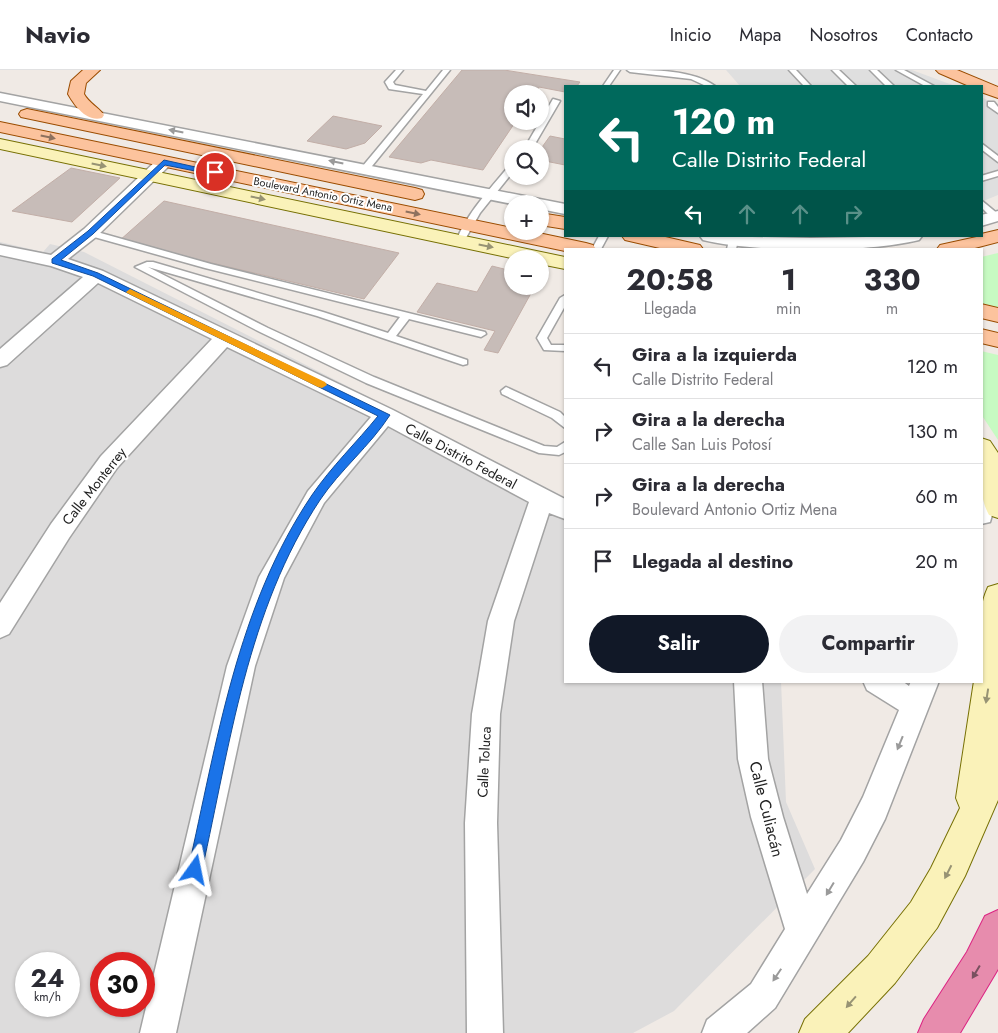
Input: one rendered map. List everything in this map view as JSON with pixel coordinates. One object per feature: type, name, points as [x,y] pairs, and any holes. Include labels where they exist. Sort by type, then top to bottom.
[{"type":"highway","points":[[938,1033],[980,965],[998,928]]},
{"type":"main road","points":[[92,70],[79,81],[76,94],[82,104],[96,115]]},
{"type":"main road","points":[[944,70],[970,85]]},
{"type":"main road","points":[[972,70],[998,80]]},
{"type":"main road","points":[[983,92],[995,99]]},
{"type":"main road","name":"Boulevard Antonio Ortiz Mena","points":[[0,108],[504,212]]},
{"type":"main road","name":"Boulevard Antonio Ortiz Mena","points":[[0,127],[388,207],[463,232],[579,248]]},
{"type":"main road","points":[[218,189],[232,176]]},
{"type":"main road","points":[[372,223],[388,207]]},
{"type":"main road","points":[[549,220],[564,223]]},
{"type":"main road","points":[[637,237],[688,248]]},
{"type":"main road","points":[[949,248],[967,237]]},
{"type":"main road","points":[[983,311],[998,315]]},
{"type":"main road","points":[[983,336],[998,340]]},
{"type":"street","points":[[0,97],[504,197]]},
{"type":"street","name":"Boulevard Antonio Ortiz Mena","points":[[0,144],[372,223],[463,232],[564,263]]},
{"type":"street","points":[[55,261],[90,233],[164,162]]},
{"type":"street","points":[[549,206],[564,210]]},
{"type":"street","points":[[713,237],[733,242],[819,244],[878,242],[907,237]]},
{"type":"street","name":"Calle Distrito Federal","points":[[0,250],[55,261],[96,275],[385,415],[554,504]]},
{"type":"street","points":[[0,360],[96,275]]},
{"type":"street","name":"Calle Monterrey","points":[[0,626],[60,530],[109,462],[225,337]]},
{"type":"street","points":[[158,1033],[241,666],[272,577],[316,497],[385,415]]},
{"type":"street","points":[[988,459],[998,508]]},
{"type":"street","points":[[983,499],[988,459]]},
{"type":"street","name":"Calle Toluca","points":[[485,1033],[481,823],[486,714],[501,620],[554,504]]},
{"type":"street","points":[[970,828],[977,760],[990,678],[998,596]]},
{"type":"street","name":"Calle Culiacán","points":[[748,683],[754,759],[767,817],[803,934]]},
{"type":"street","points":[[720,1033],[763,996],[803,934],[852,851],[874,808],[920,693],[884,683]]},
{"type":"street","points":[[819,1033],[843,1011],[900,946],[934,899],[970,828],[998,759]]},
{"type":"lane","points":[[400,70],[389,82],[392,87],[428,93]]},
{"type":"lane","points":[[366,168],[447,70]]},
{"type":"lane","points":[[607,85],[617,70]]},
{"type":"lane","points":[[630,70],[693,77],[709,85]]},
{"type":"lane","points":[[792,70],[807,85]]},
{"type":"lane","points":[[835,70],[851,85]]},
{"type":"lane","points":[[873,70],[889,85]]},
{"type":"lane","points":[[899,70],[928,85]]},
{"type":"lane","points":[[995,99],[998,111]]},
{"type":"lane","points":[[534,140],[556,101]]},
{"type":"lane","points":[[983,147],[998,160]]},
{"type":"lane","points":[[983,178],[998,173]]},
{"type":"lane","points":[[463,232],[478,207],[504,177]]},
{"type":"lane","points":[[983,205],[993,222]]},
{"type":"lane","points":[[90,233],[152,252],[480,334]]},
{"type":"lane","points":[[597,248],[603,237]]},
{"type":"lane","points":[[464,362],[320,314],[150,264],[140,267],[264,330],[404,394],[543,450],[559,451],[564,447]]},
{"type":"lane","points":[[564,300],[542,338],[548,348],[564,348]]},
{"type":"lane","points":[[390,337],[406,316]]},
{"type":"lane","points":[[506,391],[556,415],[564,423]]},
{"type":"shaded area","points":[[726,70],[912,70],[952,85],[739,85]]},
{"type":"shaded area","points":[[983,98],[998,105],[998,195],[983,201]]},
{"type":"shaded area","points":[[0,242],[43,252],[50,244],[84,252],[564,496],[564,683],[781,683],[786,802],[815,869],[674,1011],[633,1033],[0,1033]]},
{"type":"green space","points":[[998,253],[998,309],[983,305],[983,257]]},
{"type":"green space","points":[[983,351],[998,355],[998,440],[983,417]]},
{"type":"building","points":[[462,70],[504,70],[580,82],[578,85],[564,85],[564,92],[549,89],[549,85],[504,85],[504,130],[510,130],[483,170],[431,160],[421,163],[389,157]]},
{"type":"building","points":[[333,116],[382,126],[365,143],[346,149],[307,141]]},
{"type":"building","points":[[550,136],[564,139],[564,165],[549,162],[549,140],[547,140]]},
{"type":"building","points":[[71,168],[120,178],[72,222],[12,211]]},
{"type":"building","points":[[164,201],[399,253],[364,299],[119,241]]},
{"type":"building","points":[[492,266],[504,269],[504,295],[530,295],[498,353],[484,350],[495,331],[417,312],[437,283],[477,292]]},
{"type":"slow traffic","points":[[130,292],[322,385]]},
{"type":"route","points":[[195,870],[241,666],[272,577],[316,497],[385,415],[96,275],[55,261],[90,233],[164,162],[215,172]]}]
